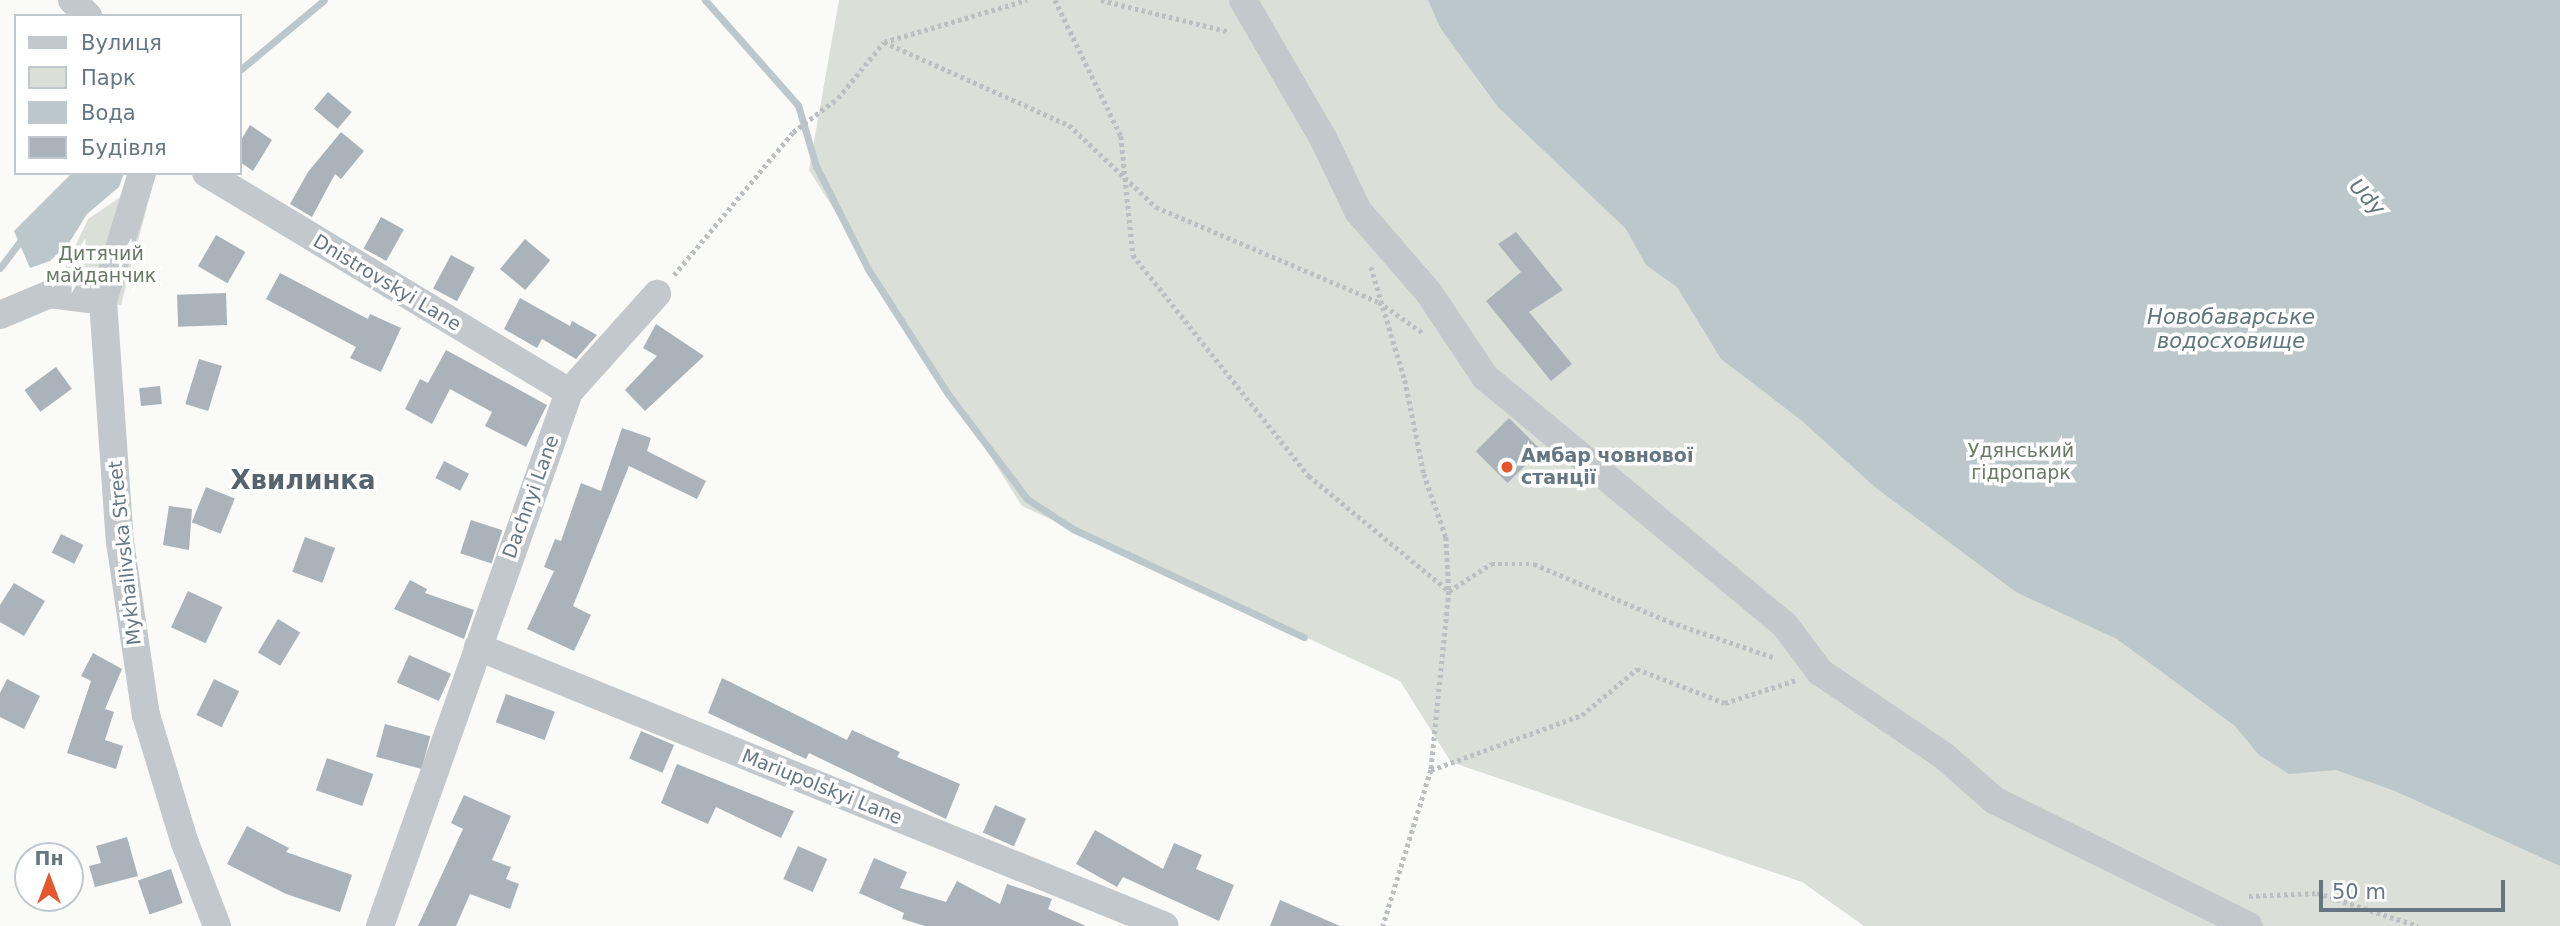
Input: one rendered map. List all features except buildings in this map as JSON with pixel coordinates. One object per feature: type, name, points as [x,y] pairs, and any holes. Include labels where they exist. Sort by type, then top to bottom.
[{"type":"street","points":[[72,0],[86,14]]},
{"type":"street","points":[[1243,0],[1273,50],[1358,211],[1429,293],[1485,376],[1784,624],[1821,672],[1944,757],[1994,800],[2249,926]]},
{"type":"street","name":"Mykhailivska Street","points":[[141,175],[103,301],[120,542],[146,715],[185,843],[217,926]]},
{"type":"street","name":"Dnistrovskyi Lane","points":[[209,175],[569,392]]},
{"type":"street","points":[[0,315],[50,294],[103,301]]},
{"type":"street","name":"Dachnyi Lane","points":[[380,926],[569,392],[657,294]]},
{"type":"street","name":"Mariupolskyi Lane","points":[[478,647],[1165,926]]},
{"type":"path","points":[[657,294],[793,132],[838,98],[884,42],[1027,0]]},
{"type":"path","points":[[1055,0],[1121,136],[1133,255],[1192,335],[1309,476],[1449,591]]},
{"type":"path","points":[[1101,0],[1220,28],[1273,50]]},
{"type":"path","points":[[884,42],[1069,125],[1156,208],[1379,302]]},
{"type":"path","points":[[1370,263],[1379,302],[1405,380],[1424,474],[1446,537],[1449,591],[1431,770],[1383,926]]},
{"type":"path","points":[[1449,591],[1491,564],[1534,564],[1670,622],[1783,660]]},
{"type":"path","points":[[1431,770],[1583,715],[1637,669],[1725,704],[1821,672]]},
{"type":"path","points":[[2196,898],[2317,893],[2418,926]]},
{"type":"green space","name":"Удянський гідропарк","points":[[839,0],[2560,0],[2560,926],[1864,926],[1802,882],[1451,762],[1400,681],[1022,506],[809,170]]},
{"type":"green space","name":"Дитячий майданчик","points":[[155,175],[121,305],[53,294],[88,219]]},
{"type":"water","name":"Новобаварське водосховище","points":[[1428,0],[2560,0],[2560,866],[2395,791],[2336,770],[2289,774],[2259,755],[2235,726],[2117,639],[2016,592],[1876,488],[1801,420],[1721,359],[1677,287],[1646,265],[1626,229],[1498,107],[1441,29]]},
{"type":"water","points":[[70,175],[123,175],[119,187],[87,214],[69,243],[50,261],[30,268],[14,231]]},
{"type":"waterway","points":[[242,68],[324,0]]},
{"type":"waterway","points":[[705,0],[798,105],[816,166],[868,269],[948,394],[1027,499],[1073,529],[1304,637]]},
{"type":"waterway","points":[[0,268],[23,238]]},
{"type":"place","name":"Амбар човнової станції","points":[[1507,467]]},
{"type":"district","name":"Хвилинка","points":[[303,481]]},
{"type":"water label","name":"Udy","points":[[2367,197]]}]
